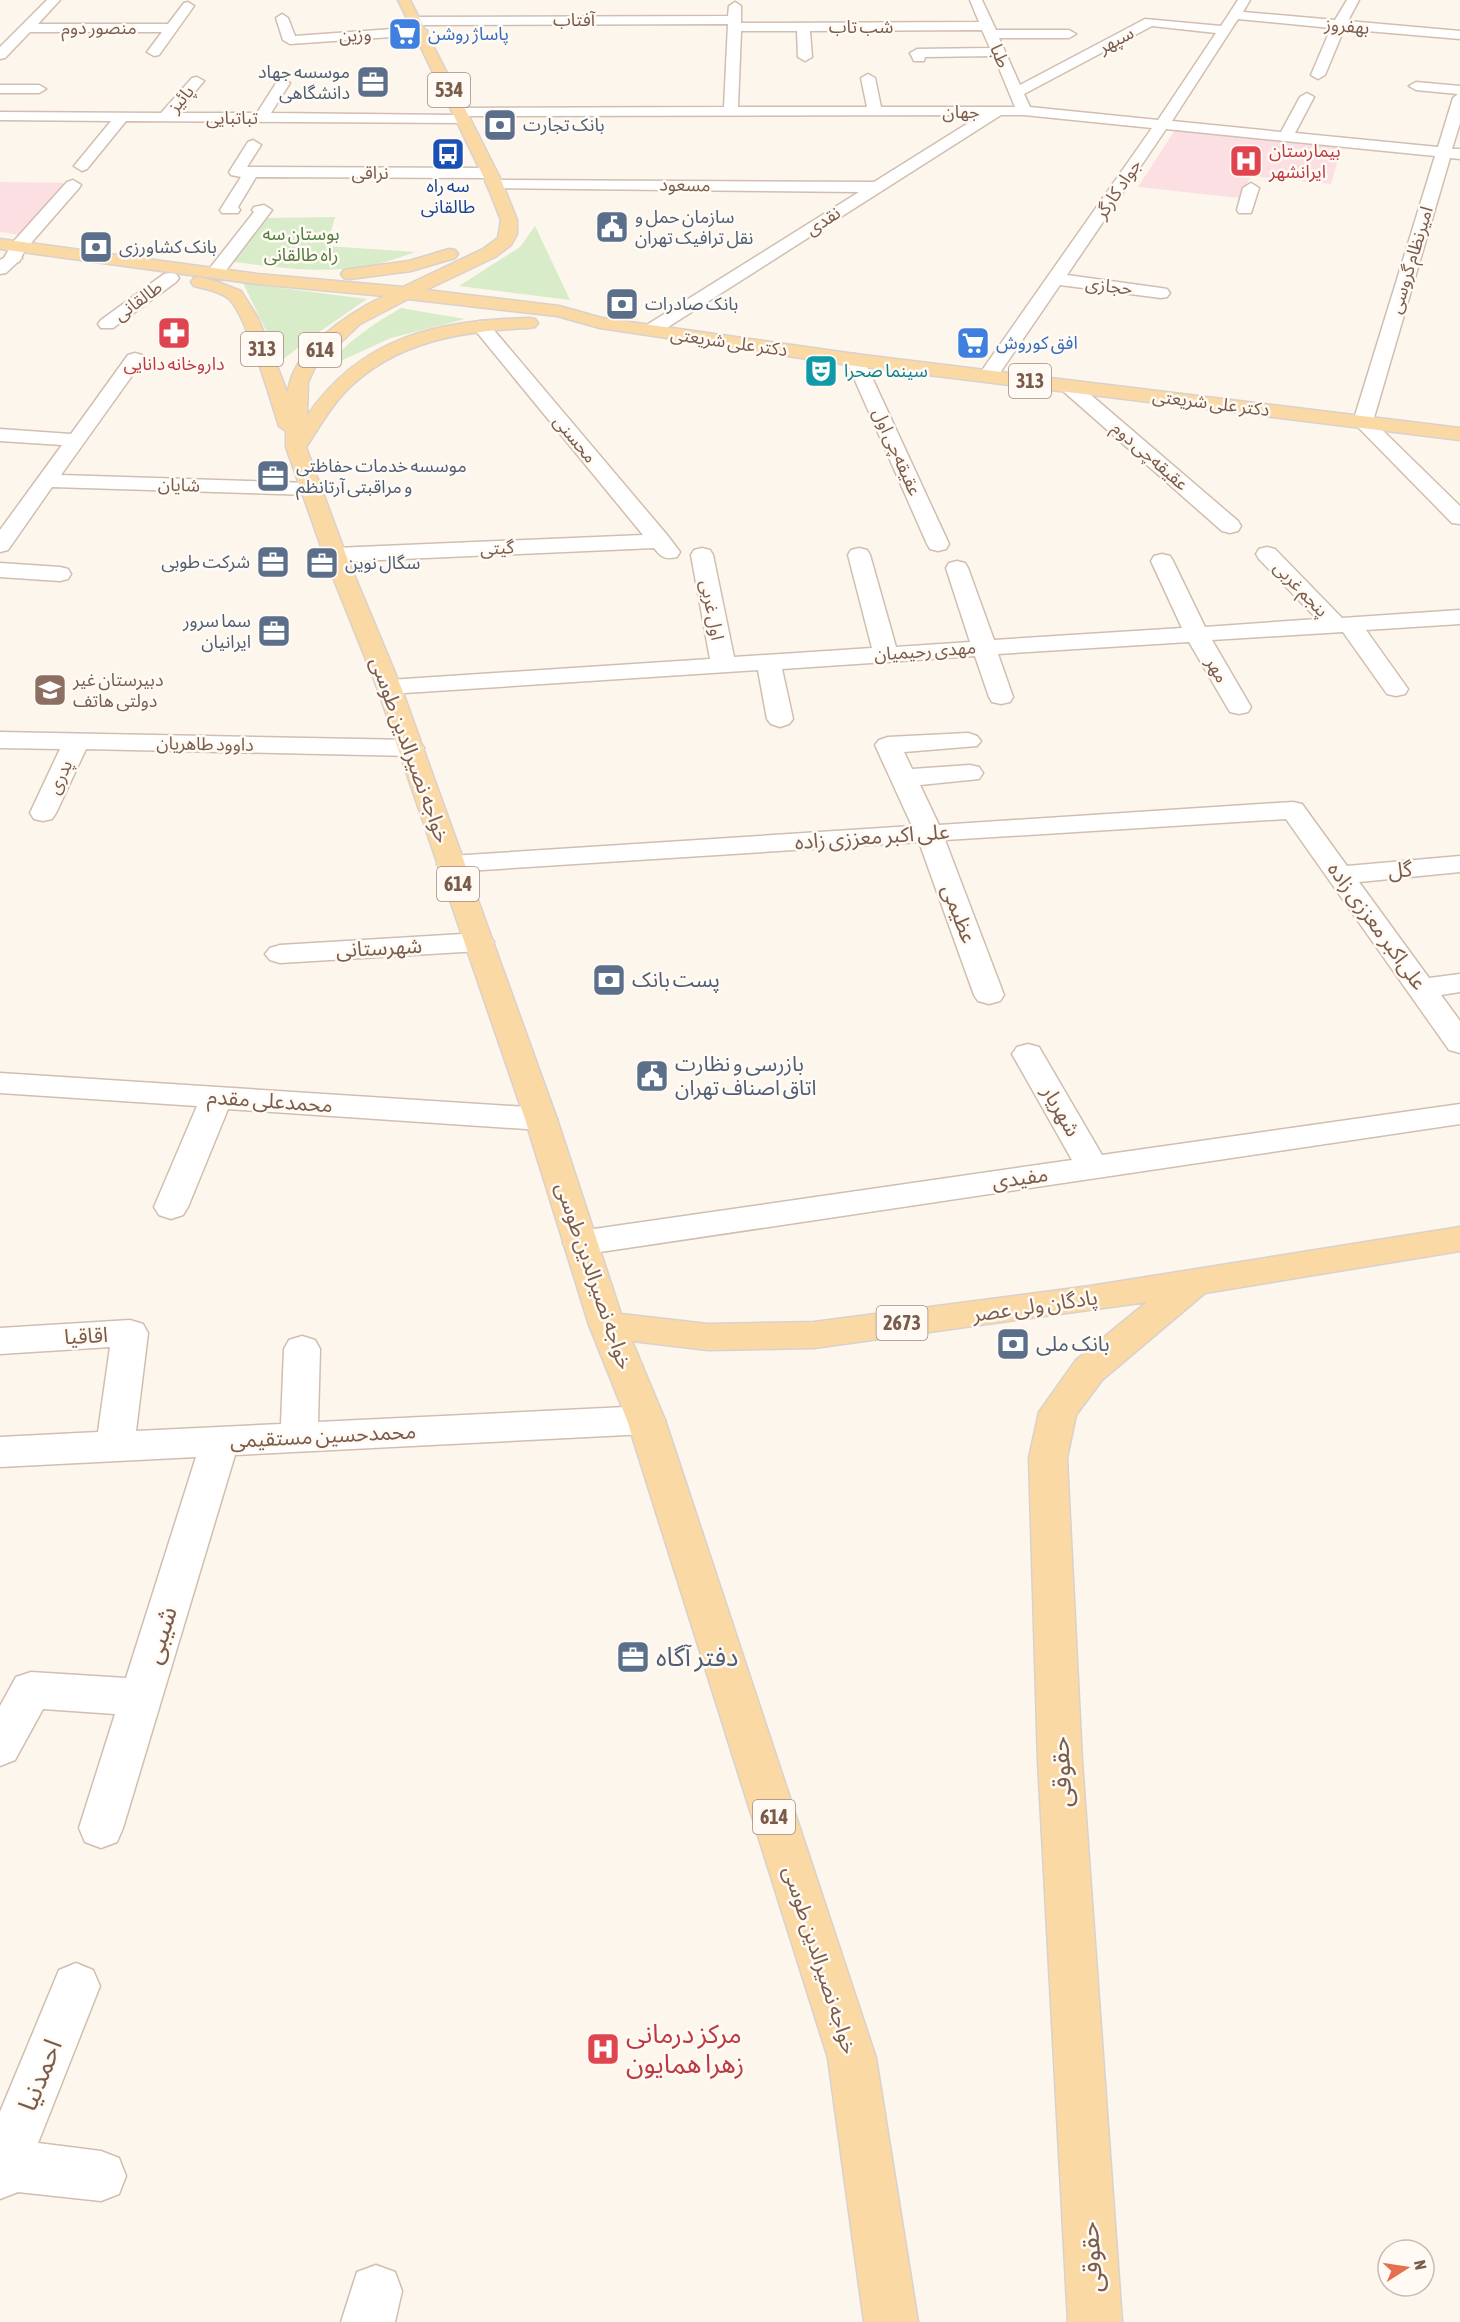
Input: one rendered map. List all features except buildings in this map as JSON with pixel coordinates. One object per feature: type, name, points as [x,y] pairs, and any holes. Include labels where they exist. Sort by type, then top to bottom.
[{"type":"main road","name":"534","points":[[404,0],[492,178],[510,226],[509,234],[497,248],[406,292]]},
{"type":"main road","points":[[491,225],[506,213]]},
{"type":"main road","name":"دکتر علی شریعتی","points":[[0,244],[8,258]]},
{"type":"main road","points":[[257,279],[351,274],[402,267],[436,259],[464,246]]},
{"type":"main road","name":"دکتر علی شریعتی","points":[[8,258],[215,273],[257,279],[406,292],[559,311],[600,323],[855,360],[1460,434]]},
{"type":"main road","name":"دکتر علی شریعتی","points":[[8,258],[209,284],[237,296],[267,363],[296,447]]},
{"type":"main road","name":"خواجه نصیرالدین طوسی","points":[[406,292],[354,320],[306,364],[297,390],[296,447],[335,555],[389,687],[411,748],[541,1119],[607,1324],[646,1420],[852,2058],[891,2322]]},
{"type":"main road","points":[[296,447],[339,387],[370,363],[392,350],[451,331],[481,326],[526,323],[600,323]]},
{"type":"main road","name":"پادگان ولی عصر","points":[[607,1324],[708,1337],[814,1335],[1089,1299],[1460,1239]]},
{"type":"main road","name":"حقوقی","points":[[1095,2322],[1060,1761],[1048,1458],[1059,1412],[1089,1370],[1196,1282]]},
{"type":"street","points":[[0,55],[54,0]]},
{"type":"street","points":[[731,112],[735,0]]},
{"type":"street","name":"طبا","points":[[976,0],[1024,111]]},
{"type":"street","name":"جواد کارگر","points":[[988,376],[1162,125],[1244,0]]},
{"type":"street","points":[[1318,75],[1353,0]]},
{"type":"street","points":[[154,52],[188,6]]},
{"type":"street","name":"بهفروز","points":[[1234,15],[1460,35]]},
{"type":"street","name":"وزین","points":[[282,18],[291,44],[417,26]]},
{"type":"street","name":"شب تاب","points":[[734,24],[803,27],[856,22],[1069,34]]},
{"type":"street","name":"سپهر","points":[[1016,93],[1150,22],[1224,30]]},
{"type":"street","name":"آفتاب","points":[[417,26],[734,24]]},
{"type":"street","points":[[803,27],[805,57]]},
{"type":"street","name":"منصور دوم","points":[[26,28],[171,28]]},
{"type":"street","points":[[919,58],[917,53],[999,52]]},
{"type":"street","points":[[868,78],[875,112]]},
{"type":"street","name":"پائیز","points":[[165,117],[197,81]]},
{"type":"street","points":[[261,118],[283,83]]},
{"type":"street","points":[[1416,86],[1460,90]]},
{"type":"street","points":[[0,89],[39,89]]},
{"type":"street","points":[[1286,137],[1307,97]]},
{"type":"street","name":"امیرنظام گروسی","points":[[1363,422],[1452,153],[1460,98]]},
{"type":"street","name":"جهان","points":[[461,116],[693,117],[731,112],[1024,111],[1452,153]]},
{"type":"street","name":"نقدی","points":[[651,330],[996,112]]},
{"type":"street","name":"تباتبایی","points":[[0,116],[261,118],[461,116]]},
{"type":"street","points":[[82,166],[122,117]]},
{"type":"street","points":[[251,172],[237,172],[253,145]]},
{"type":"street","points":[[641,168],[649,193]]},
{"type":"street","points":[[231,210],[228,210],[251,172]]},
{"type":"street","name":"نراقی","points":[[251,172],[492,178]]},
{"type":"street","name":"مسعود","points":[[492,178],[649,193],[789,178],[875,187]]},
{"type":"street","points":[[8,258],[73,185]]},
{"type":"street","points":[[1245,210],[1251,188]]},
{"type":"street","points":[[215,273],[264,210],[260,210]]},
{"type":"street","name":"طالقانی","points":[[106,324],[170,278]]},
{"type":"street","name":"حجازی","points":[[1057,279],[1161,292]]},
{"type":"street","name":"محسنی","points":[[481,326],[664,546]]},
{"type":"street","points":[[0,545],[135,359]]},
{"type":"street","name":"عقیقه‌چی اول","points":[[855,360],[938,544]]},
{"type":"street","name":"عقیقه‌چی دوم","points":[[1071,387],[1230,526]]},
{"type":"street","points":[[1363,422],[1460,518]]},
{"type":"street","points":[[0,435],[77,440]]},
{"type":"street","name":"شایان","points":[[47,481],[311,489]]},
{"type":"street","name":"گیتی","points":[[335,555],[664,546]]},
{"type":"street","name":"پنجم غربی","points":[[1267,554],[1342,624],[1396,689]]},
{"type":"street","name":"اول غربی","points":[[702,555],[723,665]]},
{"type":"street","points":[[859,555],[886,654]]},
{"type":"street","name":"مهر","points":[[1162,561],[1196,633],[1239,707]]},
{"type":"street","points":[[957,568],[1001,697]]},
{"type":"street","points":[[0,570],[60,574]]},
{"type":"street","name":"مهدی رحیمیان","points":[[389,687],[1460,617]]},
{"type":"street","points":[[768,662],[780,719]]},
{"type":"street","name":"داوود طاهریان","points":[[0,740],[411,748]]},
{"type":"street","name":"پدری","points":[[43,813],[77,741]]},
{"type":"street","name":"عظیمی","points":[[968,741],[888,745],[929,833],[989,995]]},
{"type":"street","points":[[903,778],[970,773]]},
{"type":"street","name":"علی اکبر معززی زاده","points":[[451,864],[1293,810]]},
{"type":"street","name":"علی‌اکبر معززی زاده","points":[[1293,810],[1460,1043]]},
{"type":"street","name":"گل","points":[[1340,875],[1460,864]]},
{"type":"street","name":"شهرستانی","points":[[280,954],[478,942]]},
{"type":"street","points":[[1421,988],[1460,983]]},
{"type":"street","name":"شهریار","points":[[1028,1054],[1093,1168]]},
{"type":"street","name":"محمدعلی مقدم","points":[[0,1083],[541,1119]]},
{"type":"street","points":[[171,1208],[217,1097]]},
{"type":"street","name":"مفیدی","points":[[580,1243],[1460,1114]]},
{"type":"street","name":"اقاقیا","points":[[0,1341],[130,1333],[115,1446]]},
{"type":"street","points":[[299,1437],[302,1349]]},
{"type":"street","name":"محمدحسین مستقیمی","points":[[0,1452],[646,1420]]},
{"type":"street","name":"شیبی","points":[[101,1828],[220,1441]]},
{"type":"street","points":[[0,1747],[31,1690],[141,1697]]},
{"type":"street","name":"احمدنیا","points":[[1,2167],[76,1986]]},
{"type":"street","points":[[1,2167],[101,2176]]},
{"type":"shaded area","name":"بیمارستان ایرانشهر","points":[[1175,130],[1342,146],[1331,184],[1251,176],[1240,198],[1138,187]]},
{"type":"shaded area","points":[[0,182],[67,183],[21,235],[0,232]]},
{"type":"green space","name":"بوستان سه راه طالقانی","points":[[335,217],[327,246],[415,252],[369,266],[347,269],[303,269],[234,262],[266,218]]},
{"type":"green space","points":[[535,226],[570,300],[459,286],[520,247]]},
{"type":"green space","points":[[243,283],[367,299],[281,361]]},
{"type":"green space","points":[[401,308],[465,319],[391,338],[323,369],[359,335]]},
{"type":"place","name":"پاساژ روشن","points":[[405,34]]},
{"type":"place","name":"موسسه جهاد دانشگاهی","points":[[373,82]]},
{"type":"place","name":"بانک تجارت","points":[[500,125]]},
{"type":"place","name":"سه راه طالقانی","points":[[448,154]]},
{"type":"place","name":"بیمارستان ایرانشهر","points":[[1246,161]]},
{"type":"place","name":"سازمان حمل و نقل ترافیک تهران","points":[[612,227]]},
{"type":"place","name":"بانک کشاورزی","points":[[96,247]]},
{"type":"place","name":"بانک صادرات","points":[[622,304]]},
{"type":"place","name":"داروخانه دانایی","points":[[174,333]]},
{"type":"place","name":"افق کوروش","points":[[973,343]]},
{"type":"place","name":"سینما صحرا","points":[[821,371]]},
{"type":"place","name":"موسسه خدمات حفاظتی و مراقبتی آرتانظم","points":[[273,476]]},
{"type":"place","name":"شرکت طوبی","points":[[273,562]]},
{"type":"place","name":"سگال نوین","points":[[322,563]]},
{"type":"place","name":"سما سرور ایرانیان","points":[[274,631]]},
{"type":"place","name":"دبیرستان غیر دولتی هاتف","points":[[50,690]]},
{"type":"place","name":"پست بانک","points":[[609,980]]},
{"type":"place","name":"بازرسی و نظارت اتاق اصناف تهران","points":[[652,1076]]},
{"type":"place","name":"بانک ملی","points":[[1013,1344]]},
{"type":"place","name":"دفتر آگاه","points":[[633,1657]]},
{"type":"place","name":"مرکز درمانی زهرا همایون","points":[[603,2049]]}]
